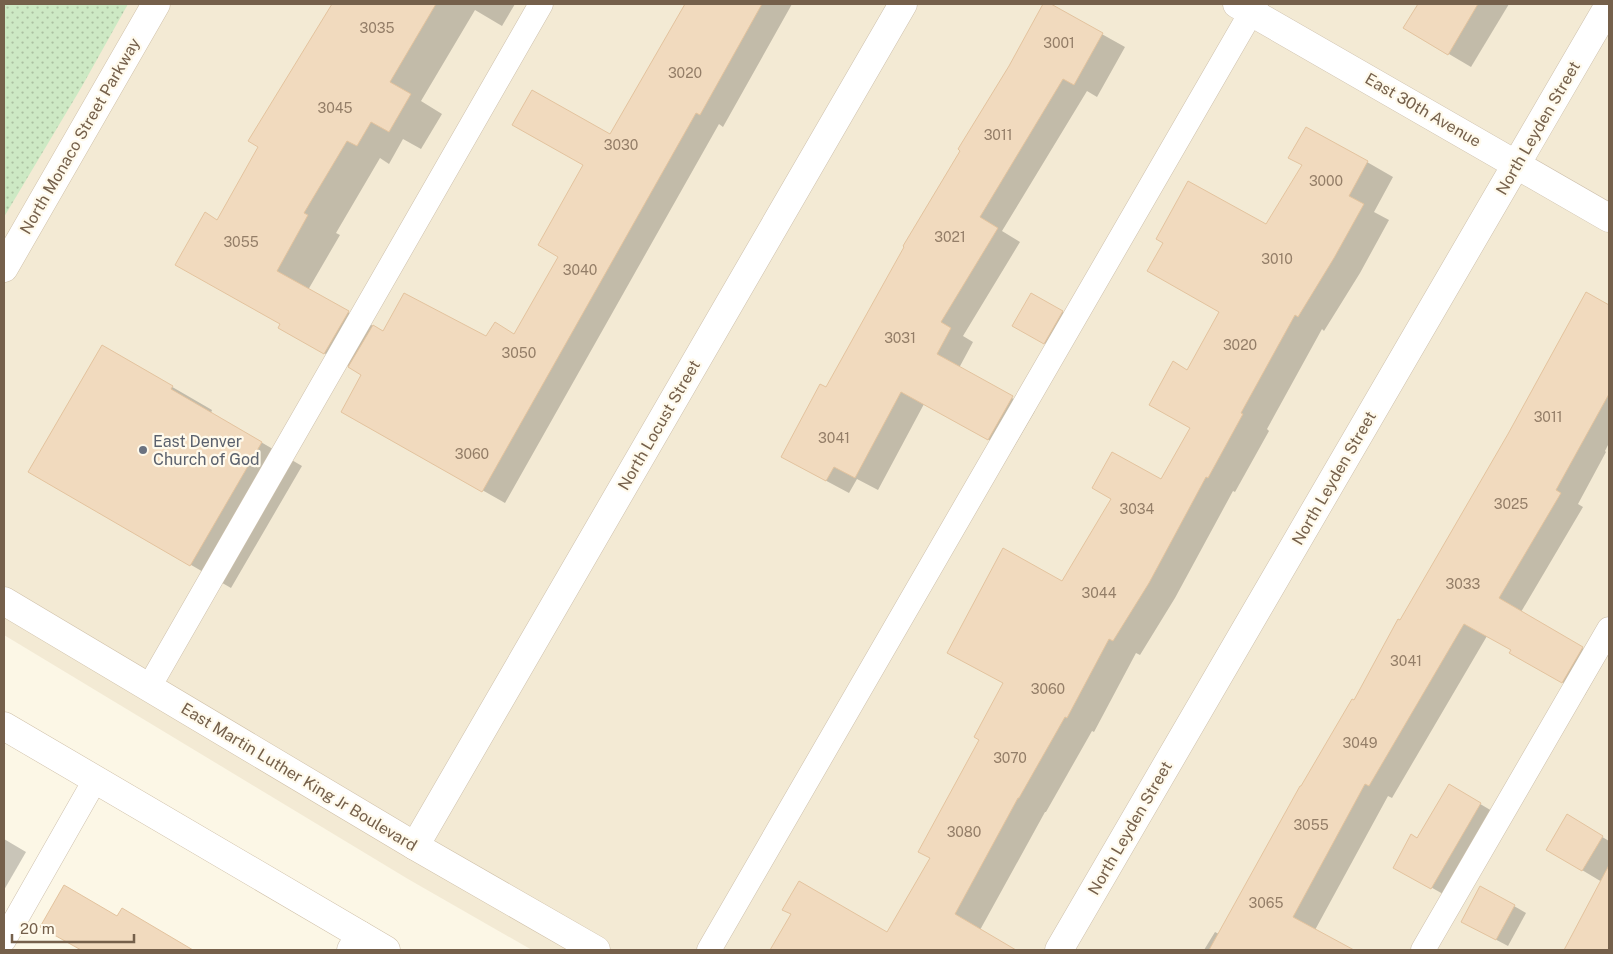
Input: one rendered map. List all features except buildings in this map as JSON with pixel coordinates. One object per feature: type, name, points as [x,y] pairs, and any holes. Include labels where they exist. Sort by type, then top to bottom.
[{"type":"street","name":"North Monaco Street Parkway","points":[[4,268],[156,4]]},
{"type":"street","name":"North Locust Street","points":[[415,846],[902,4]]},
{"type":"street","name":"North Leyden Street","points":[[1059,950],[1609,5]]},
{"type":"street","name":"East 30th Avenue","points":[[1248,6],[1609,218]]},
{"type":"street","name":"East Martin Luther King Jr Boulevard","points":[[4,601],[415,846],[596,950]]},
{"type":"street","points":[[4,726],[95,780],[355,943],[386,950]]},
{"type":"lane","points":[[149,687],[542,4]]},
{"type":"lane","points":[[709,950],[1248,6]]},
{"type":"lane","points":[[1423,950],[1609,629]]},
{"type":"lane","points":[[4,940],[95,780]]},
{"type":"shaded area","points":[[4,4],[1609,4],[1609,950],[532,950],[408,879],[4,635]]},
{"type":"green space","points":[[4,4],[128,4],[81,88],[4,217]]},
{"type":"place","name":"East Denver Church of God","points":[[143,450]]}]
